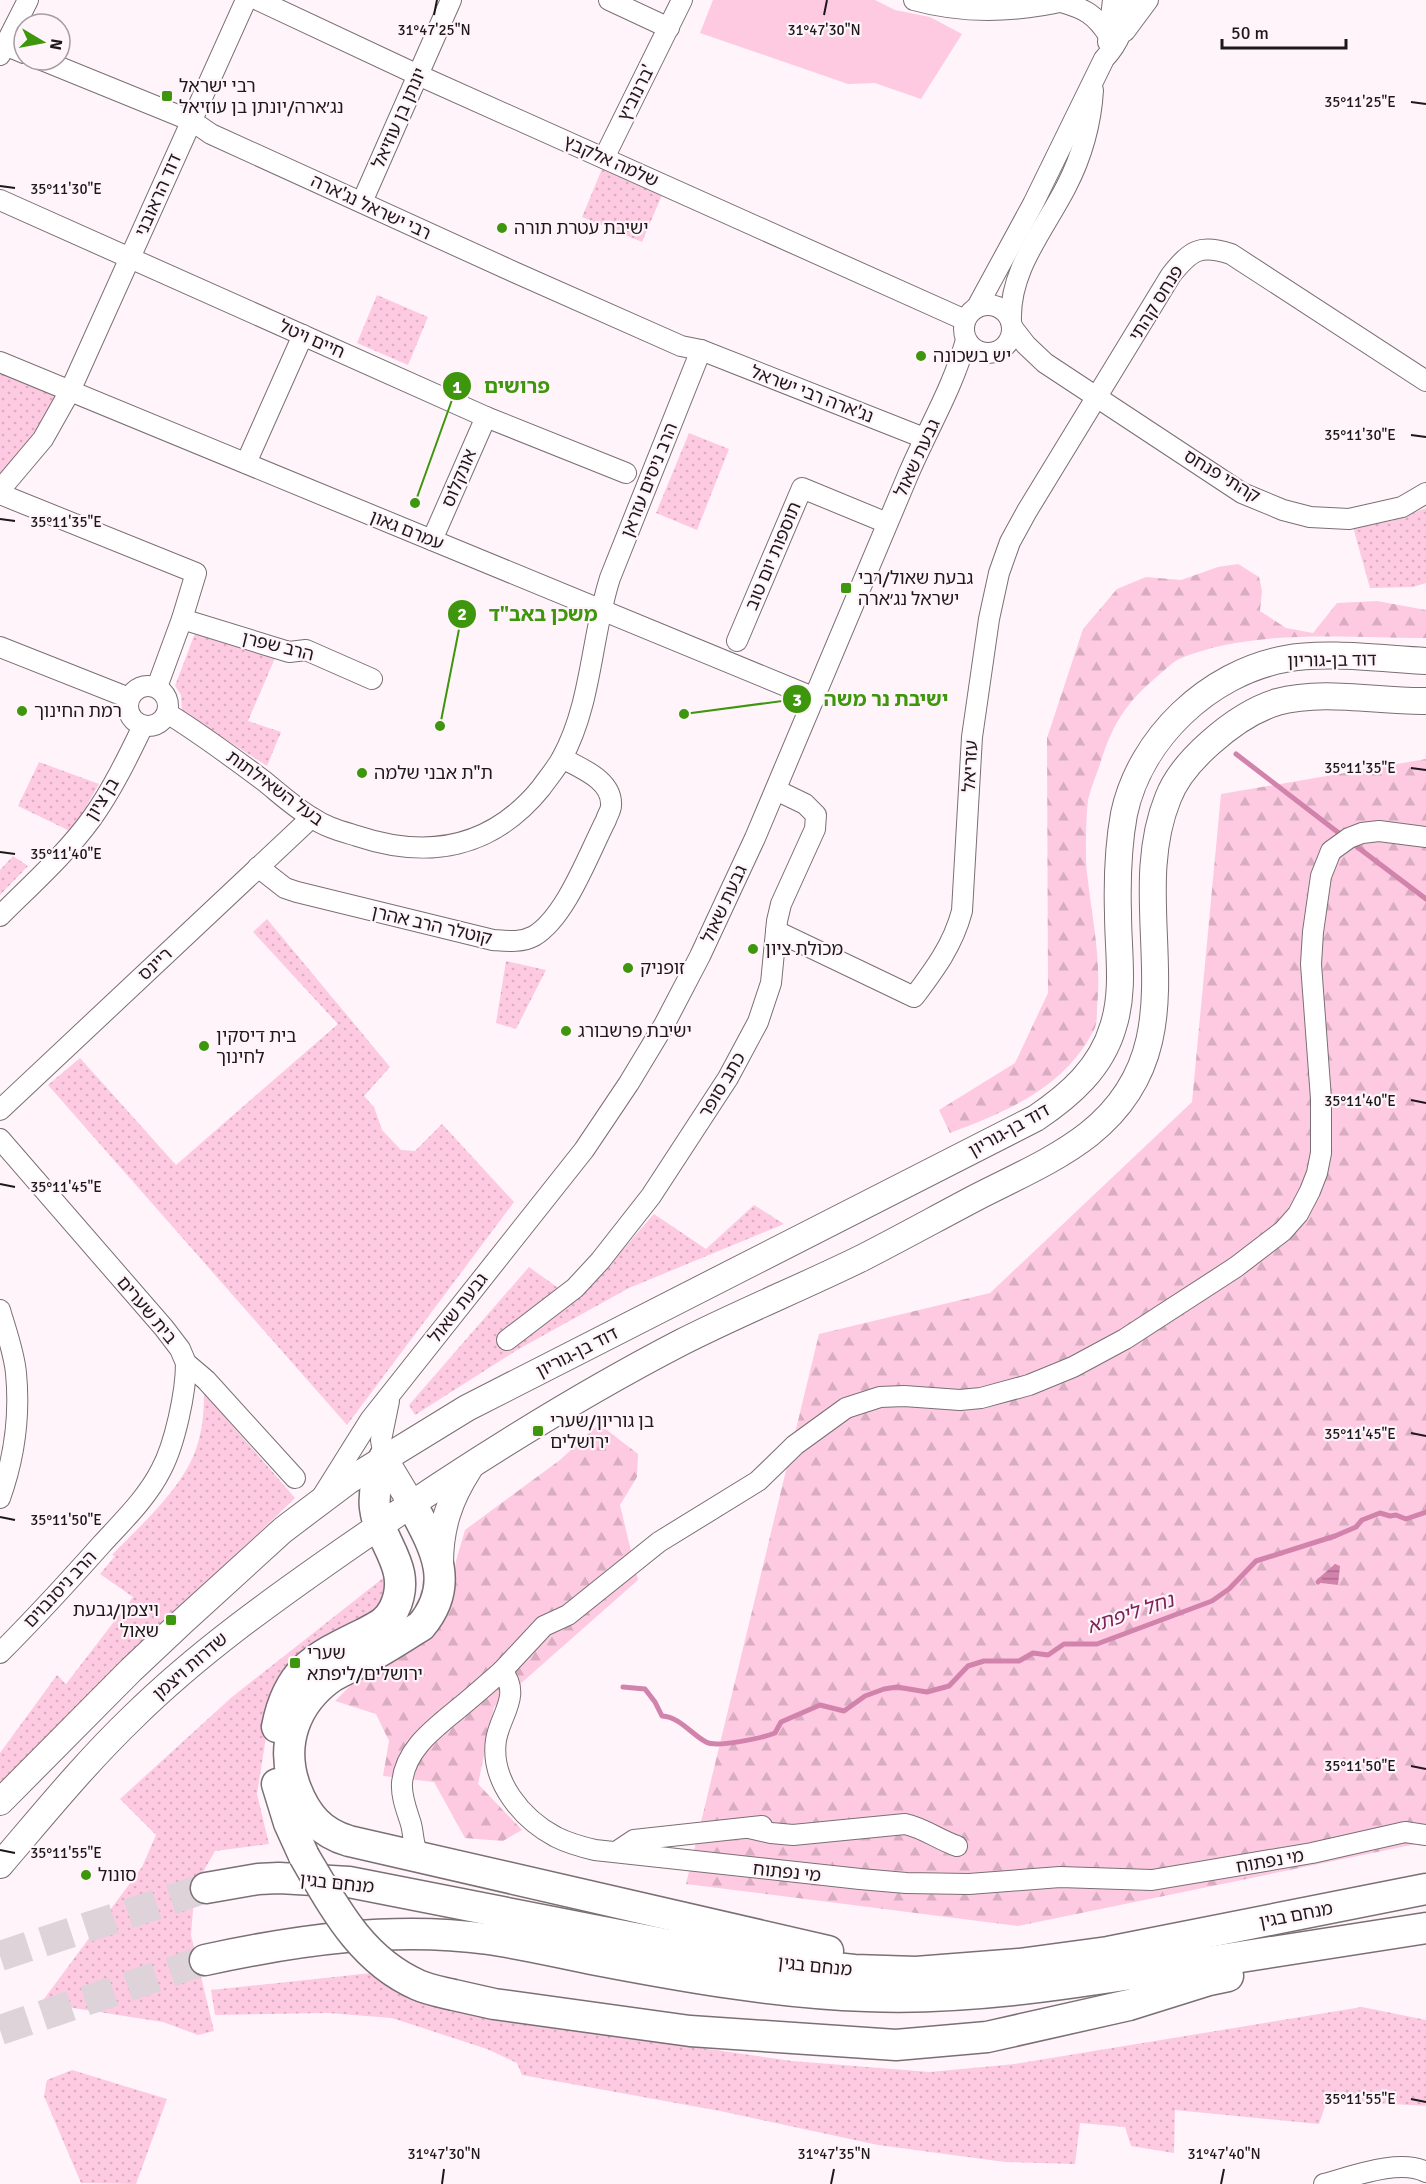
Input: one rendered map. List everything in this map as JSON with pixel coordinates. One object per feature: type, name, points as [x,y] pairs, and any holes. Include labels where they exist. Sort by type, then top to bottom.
[{"type":"highway","points":[[384,1458],[375,1491],[375,1509],[379,1526],[398,1567],[399,1594],[396,1606],[384,1624],[330,1650],[316,1658],[300,1672],[283,1702],[273,1754],[275,1776],[289,1823],[304,1856],[348,1929],[372,1955],[394,1972],[419,1986],[494,2004],[690,2031],[896,2045],[987,2037],[1129,2005],[1209,1980],[1426,1929]]},
{"type":"highway","points":[[411,1503],[431,1540],[440,1568],[438,1599],[427,1620],[421,1626],[334,1676],[319,1687],[298,1712],[288,1753],[290,1774],[303,1807],[314,1821],[326,1832],[338,1838],[413,1852],[916,1972]]},
{"type":"highway","name":"מנחם בגין","points":[[206,1888],[279,1878],[349,1882],[690,1949],[854,1970],[916,1972],[1019,1964],[1108,1952],[1426,1889]]},
{"type":"highway","name":"מנחם בגין","points":[[205,1960],[266,1947],[349,1937],[431,1935],[487,1939],[666,1973],[798,1992],[868,1996],[939,1995],[1013,1991],[1426,1929]]},
{"type":"main road","name":"דוד בן-גוריון","points":[[384,1458],[467,1408],[1036,1118],[1062,1100],[1084,1079],[1104,1050],[1114,1026],[1119,1002],[1119,862],[1125,813],[1138,773],[1162,734],[1188,706],[1219,684],[1252,668],[1286,658],[1348,657],[1426,661]]},
{"type":"main road","name":"דוד בן-גוריון","points":[[411,1503],[473,1462],[583,1396],[684,1342],[861,1258],[1052,1158],[1088,1135],[1117,1108],[1134,1082],[1147,1048],[1153,1022],[1156,984],[1154,855],[1159,823],[1169,793],[1184,770],[1227,728],[1253,711],[1280,702],[1309,697],[1426,701]]},
{"type":"main road","name":"גבעת שאול","points":[[384,1458],[411,1503]]},
{"type":"main road","name":"שדרות ויצמן","points":[[0,1802],[131,1670],[274,1538],[316,1504],[384,1458]]},
{"type":"main road","points":[[440,1568],[441,1537],[446,1512],[473,1462]]},
{"type":"main road","name":"שדרות ויצמן","points":[[0,1865],[79,1773],[132,1718],[176,1677],[262,1608],[411,1503]]},
{"type":"street","points":[[1,47],[28,0]]},
{"type":"street","name":"דוד הראובני","points":[[0,492],[43,439],[70,391],[246,0]]},
{"type":"street","name":"שלמה אלקבץ","points":[[258,0],[604,158],[971,314]]},
{"type":"street","name":"יונתן בן עוזיאל","points":[[362,202],[451,0]]},
{"type":"street","points":[[609,0],[669,28]]},
{"type":"street","name":"ברנוביץ'","points":[[604,158],[682,0]]},
{"type":"street","points":[[914,0],[944,7],[974,10],[1017,8],[1064,1],[1090,13],[1114,37]]},
{"type":"street","points":[[1113,0],[1114,37]]},
{"type":"street","points":[[1045,363],[1020,353],[976,351],[966,340],[963,327],[1033,204],[1127,14],[1129,0]]},
{"type":"street","points":[[1114,37],[1148,0]]},
{"type":"street","name":"רבי ישראל נג'ארה","points":[[72,72],[192,121],[211,134],[514,273],[671,341],[700,350]]},
{"type":"street","points":[[996,352],[1010,340],[1014,286],[1018,273],[1066,188],[1085,144],[1092,109],[1094,79]]},
{"type":"street","name":"חיים ויטל","points":[[0,200],[486,417],[626,473]]},
{"type":"street","points":[[1033,204],[1038,207],[1042,217],[1040,233]]},
{"type":"street","name":"פנחס קהתי","points":[[1098,398],[1184,258],[1193,251],[1217,249],[1231,254],[1426,381]]},
{"type":"street","points":[[971,314],[987,305],[997,306],[1005,312],[1026,345],[1045,363],[1098,398]]},
{"type":"street","points":[[246,464],[303,335]]},
{"type":"street","name":"גבעת שאול","points":[[316,1504],[370,1419],[584,1150],[664,1025],[700,956],[756,838],[887,523],[924,438],[947,396],[966,340]]},
{"type":"street","name":"נג'ארה רבי ישראל","points":[[700,350],[924,438]]},
{"type":"street","name":"הרב ניסים עזראן","points":[[601,610],[610,578],[700,350]]},
{"type":"street","name":"גבעת שאול","points":[[947,396],[996,352]]},
{"type":"street","name":"עמרם גאון","points":[[0,362],[815,698]]},
{"type":"street","name":"קהתי פנחס","points":[[1098,398],[1242,493],[1283,510],[1310,517],[1349,519],[1402,507],[1426,493]]},
{"type":"street","name":"עזריאל","points":[[776,931],[914,997],[943,958],[956,933],[962,911],[972,737],[988,619],[999,573],[1010,542],[1027,511],[1098,398]]},
{"type":"street","name":"אונקלוס","points":[[432,540],[486,417]]},
{"type":"street","name":"תוספות יום טוב","points":[[737,641],[802,488],[887,523]]},
{"type":"street","points":[[0,492],[196,573],[157,687]]},
{"type":"street","name":"בעל השאילתות","points":[[167,713],[210,741],[311,818],[336,830],[396,847],[450,846],[478,838],[519,812],[562,758],[574,730],[586,691],[601,610]]},
{"type":"street","name":"הרב שפרן","points":[[182,619],[289,652],[306,650],[372,679]]},
{"type":"street","points":[[0,647],[129,698]]},
{"type":"street","points":[[143,686],[157,687],[167,699],[167,713],[157,724],[143,726],[132,719],[129,712],[129,698],[136,689],[143,686]]},
{"type":"street","name":"בן ציון","points":[[0,916],[91,819],[111,788],[143,726]]},
{"type":"street","name":"קוטלר הרב אהרן","points":[[258,867],[285,888],[297,892],[493,940],[513,942],[532,936],[549,924],[561,909],[611,806],[608,792],[600,781],[562,758]]},
{"type":"street","name":"כתב סופר","points":[[507,1340],[575,1288],[600,1262],[651,1196],[677,1157],[728,1078],[758,1022],[771,983],[781,904],[814,829],[816,815],[805,804],[776,790]]},
{"type":"street","name":"ריינס","points":[[0,1110],[311,818]]},
{"type":"street","points":[[413,1852],[414,1836],[402,1784],[409,1759],[418,1745],[502,1671],[544,1626],[568,1615],[659,1542],[758,1480],[795,1445],[846,1408],[880,1397],[904,1396],[960,1400],[981,1398],[1029,1384],[1073,1367],[1125,1339],[1236,1267],[1283,1231],[1298,1214],[1310,1191],[1322,1153],[1321,1099],[1311,964],[1314,921],[1321,876],[1331,851],[1349,838],[1362,833],[1379,831],[1426,837]]},
{"type":"street","name":"בית שערים","points":[[0,1139],[164,1328],[180,1349],[186,1363],[206,1380],[295,1478]]},
{"type":"street","points":[[0,1310],[13,1353],[17,1401],[12,1458],[0,1498]]},
{"type":"street","name":"הרב ניסנבוים","points":[[0,1653],[46,1607],[127,1517],[161,1471],[171,1449],[186,1377],[186,1363]]},
{"type":"street","name":"גבעת שאול","points":[[384,1458],[381,1440],[393,1390]]},
{"type":"street","name":"מי נפתוח","points":[[502,1671],[508,1679],[511,1690],[496,1740],[496,1758],[499,1774],[509,1795],[532,1820],[557,1838],[595,1850],[860,1879],[969,1884],[1060,1877],[1152,1880],[1312,1853],[1405,1832],[1426,1835]]},
{"type":"street","points":[[749,1828],[793,1835],[885,1827],[898,1823],[916,1826],[940,1840],[957,1846]]},
{"type":"street","points":[[616,1852],[634,1840],[774,1825]]},
{"type":"street","points":[[1324,2184],[1376,2170],[1407,2167],[1419,2168],[1426,2172]]},
{"type":"green space","points":[[713,0],[875,0],[895,10],[930,17],[962,34],[921,99],[875,83],[848,84],[700,33]]},
{"type":"green space","points":[[602,169],[662,195],[642,242],[582,217]]},
{"type":"green space","points":[[377,295],[428,317],[408,365],[357,343]]},
{"type":"green space","points":[[0,367],[62,393],[24,451],[0,475]]},
{"type":"green space","points":[[689,433],[729,449],[697,530],[656,513]]},
{"type":"green space","points":[[1426,508],[1426,583],[1413,587],[1370,588],[1353,527],[1391,521]]},
{"type":"green space","points":[[1238,564],[1259,577],[1262,591],[1260,611],[1286,628],[1313,633],[1337,603],[1377,601],[1426,610],[1426,638],[1333,636],[1237,643],[1207,649],[1179,659],[1149,683],[1131,702],[1111,734],[1088,800],[1086,866],[1098,973],[1097,1019],[1094,1030],[1067,1068],[1032,1095],[993,1116],[950,1133],[939,1110],[1015,1063],[1048,993],[1047,738],[1083,629],[1117,589],[1146,577],[1181,580],[1218,567]]},
{"type":"green space","points":[[197,628],[275,658],[248,721],[281,732],[267,766],[182,711],[181,695],[175,686]]},
{"type":"green space","points":[[1426,759],[1426,1842],[1018,1926],[686,1884],[819,1334],[990,1293],[1192,1102],[1221,794]]},
{"type":"green space","points":[[39,762],[99,784],[72,832],[18,806]]},
{"type":"green space","points":[[13,856],[28,866],[0,895],[0,870]]},
{"type":"green space","points":[[267,919],[390,1067],[364,1096],[374,1107],[382,1130],[401,1150],[415,1151],[442,1124],[514,1202],[347,1425],[48,1085],[80,1058],[176,1165],[338,1024],[253,932]]},
{"type":"green space","points":[[506,961],[546,970],[516,1029],[496,1023]]},
{"type":"green space","points":[[754,1205],[784,1224],[629,1288],[517,1350],[415,1415],[409,1405],[529,1267],[575,1300],[587,1290],[654,1214],[706,1249]]},
{"type":"green space","points":[[204,1393],[295,1498],[198,1591],[0,1789],[0,1753],[57,1675],[66,1684],[133,1597],[100,1574],[115,1556],[112,1555],[157,1509],[186,1470],[193,1457],[200,1433]]},
{"type":"green space","points":[[599,1424],[638,1454],[637,1477],[620,1505],[638,1580],[494,1707],[478,1784],[522,1830],[503,1841],[465,1838],[434,1782],[383,1776],[389,1741],[376,1714],[335,1701],[451,1596],[456,1561],[465,1530],[560,1460]]},
{"type":"green space","points":[[392,1571],[390,1601],[269,1718],[257,1794],[269,1844],[215,1851],[195,1886],[191,1935],[214,2031],[198,2035],[163,2022],[41,2003],[142,1867],[156,1835],[120,1799],[232,1697]]},
{"type":"green space","points":[[372,1973],[481,2016],[792,2061],[930,2072],[1015,2064],[1362,2007],[1426,2020],[1426,2106],[1327,2100],[1319,2124],[1175,2110],[1174,2153],[1131,2146],[1125,2127],[1080,2123],[1075,2164],[1005,2162],[878,2145],[720,2111],[522,2075],[517,2063],[487,2049],[392,2018],[328,2013],[215,2015],[211,1990]]},
{"type":"green space","points":[[72,2070],[167,2099],[136,2184],[81,2183],[44,2096],[47,2080]]},
{"type":"shaded area","points":[[1335,1564],[1340,1566],[1338,1585],[1321,1583],[1320,1577]]},
{"type":"waterway","points":[[1236,754],[1344,837]]},
{"type":"waterway","points":[[1352,843],[1426,899]]},
{"type":"waterway","name":"נחל ליפתא","points":[[623,1687],[645,1689],[662,1716],[674,1719],[706,1742],[720,1744],[750,1740],[775,1733],[781,1722],[820,1705],[844,1711],[865,1696],[884,1689],[897,1687],[927,1692],[949,1686],[968,1666],[984,1661],[1019,1661],[1033,1653],[1048,1655],[1064,1644],[1097,1644],[1212,1601],[1229,1589],[1256,1561],[1335,1536],[1356,1527],[1362,1520],[1380,1513],[1406,1519],[1426,1512]]},
{"type":"tunnel","points":[[0,1956],[206,1888]]},
{"type":"tunnel","points":[[0,2030],[205,1960]]},
{"type":"place","name":"רבי ישראל נג׳ארה/יונתן בן עוזיאל","points":[[167,96]]},
{"type":"place","name":"ישיבת עטרת תורה","points":[[502,228]]},
{"type":"place","name":"יש בשכונה","points":[[921,356]]},
{"type":"place","name":"פרושים","points":[[415,503]]},
{"type":"place","name":"גבעת שאול/רבי ישראל נג׳ארה","points":[[846,588]]},
{"type":"place","name":"רמת החינוך","points":[[22,711]]},
{"type":"place","name":"ישיבת נר משה","points":[[684,714]]},
{"type":"place","name":"משכן באב\"ד","points":[[440,726]]},
{"type":"place","name":"ת\"ת אבני שלמה","points":[[362,773]]},
{"type":"place","name":"מכולת ציון","points":[[753,949]]},
{"type":"place","name":"זופניק","points":[[628,968]]},
{"type":"place","name":"ישיבת פרשבורג","points":[[566,1031]]},
{"type":"place","name":"בית דיסקין לחינוך","points":[[204,1046]]},
{"type":"place","name":"בן גוריון/שערי ירושלים","points":[[538,1431]]},
{"type":"place","name":"ויצמן/גבעת שאול","points":[[171,1620]]},
{"type":"place","name":"שערי ירושלים/ליפתא","points":[[295,1663]]},
{"type":"place","name":"סונול","points":[[86,1875]]}]
